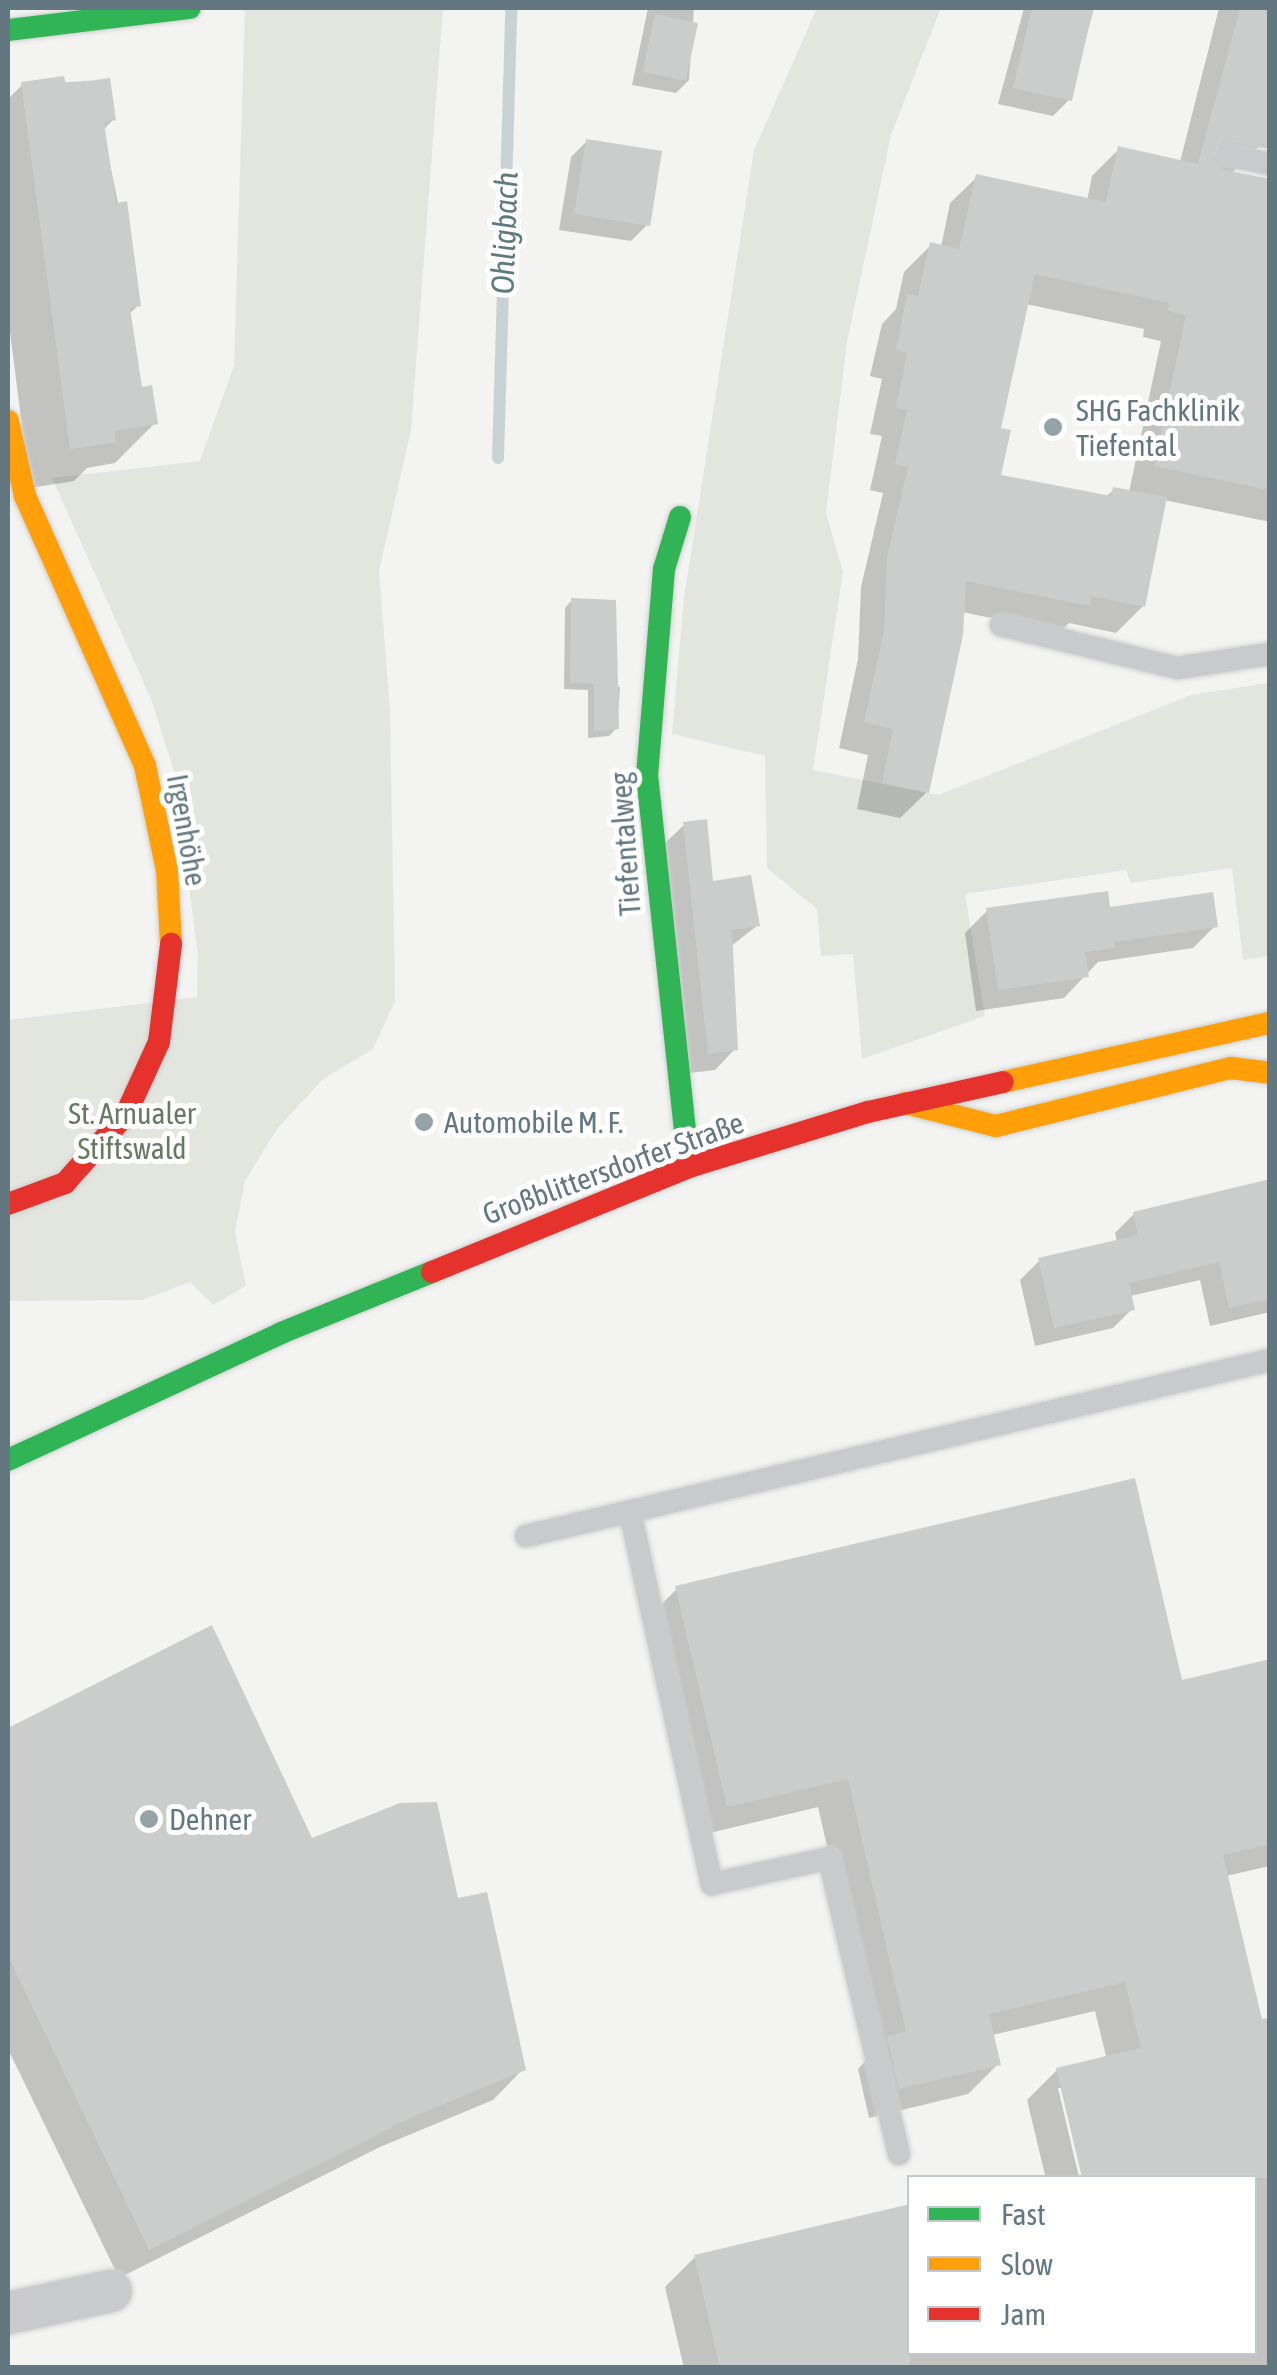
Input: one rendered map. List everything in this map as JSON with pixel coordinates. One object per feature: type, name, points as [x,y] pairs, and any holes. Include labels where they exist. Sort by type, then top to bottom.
[{"type":"street","points":[[8,30],[190,8]]},
{"type":"street","name":"Irgenhöhe","points":[[8,421],[26,496],[145,766],[167,870],[172,954],[170,999],[159,1042],[126,1114],[65,1183],[8,1204]]},
{"type":"street","name":"Tiefentalweg","points":[[680,518],[664,569],[647,775],[690,1168]]},
{"type":"street","name":"Großblittersdorfer Straße","points":[[8,1460],[281,1333],[690,1168],[905,1103],[1270,1023]]},
{"type":"street","points":[[905,1103],[996,1126],[1214,1071],[1270,1074]]},
{"type":"street","points":[[8,2313],[111,2290]]},
{"type":"lane","points":[[1227,155],[1270,164]]},
{"type":"lane","points":[[1001,624],[1177,668],[1270,654]]},
{"type":"lane","points":[[526,1536],[1270,1360]]},
{"type":"lane","points":[[630,1512],[712,1884],[829,1858],[899,2154]]},
{"type":"green space","name":"St. Arnualer Stiftswald","points":[[245,8],[443,8],[411,430],[379,571],[390,710],[395,1001],[373,1049],[323,1079],[277,1129],[245,1181],[235,1232],[246,1286],[213,1305],[190,1282],[142,1300],[8,1301],[8,1020],[197,997],[198,955],[174,771],[151,699],[52,478],[200,461],[234,365]]},
{"type":"green space","points":[[817,8],[941,8],[891,135],[847,342],[826,513],[843,572],[813,770],[938,795],[1191,695],[1269,683],[1269,956],[1243,960],[1232,868],[1131,883],[1126,870],[965,894],[985,1016],[862,1059],[853,954],[821,956],[817,909],[767,868],[765,756],[672,734],[684,598],[754,150]]},
{"type":"building","points":[[1032,8],[1093,8],[1072,101],[1013,88]]},
{"type":"building","points":[[1240,8],[1270,8],[1270,149],[1223,141],[1213,159],[1224,170],[1270,179],[1270,485],[1264,489],[1154,466],[1186,315],[1168,311],[1169,303],[1035,274],[1001,428],[1011,430],[1001,475],[1111,496],[1113,487],[1167,497],[1145,607],[1091,596],[1089,606],[966,581],[963,635],[929,793],[882,783],[893,729],[864,722],[884,631],[887,558],[908,467],[895,464],[907,410],[896,407],[907,353],[896,350],[907,294],[918,296],[930,242],[959,249],[976,174],[1106,202],[1118,146],[1198,164]]},
{"type":"building","points":[[655,14],[698,23],[686,81],[643,72]]},
{"type":"building","points":[[64,76],[66,84],[110,78],[116,120],[104,122],[116,203],[127,201],[141,306],[130,308],[142,387],[152,385],[158,424],[115,431],[116,442],[70,449],[21,82]]},
{"type":"building","points":[[586,139],[662,151],[650,226],[574,214]]},
{"type":"building","points":[[571,598],[616,600],[619,729],[594,732],[594,684],[570,683]]},
{"type":"building","points":[[707,819],[713,881],[751,875],[760,926],[732,930],[738,1050],[708,1054],[683,822]]},
{"type":"building","points":[[1108,891],[1110,907],[1213,892],[1218,927],[1114,942],[1115,948],[1085,952],[1089,977],[998,990],[986,908]]},
{"type":"building","points":[[1270,1179],[1270,1299],[1229,1308],[1219,1262],[1129,1283],[1135,1310],[1054,1328],[1038,1258],[1138,1235],[1133,1212]]},
{"type":"building","points":[[1135,1478],[1182,1680],[1270,1659],[1270,1844],[1223,1855],[1262,2019],[1270,2018],[1270,2178],[1081,2175],[1056,2068],[1141,2048],[1125,1982],[989,2014],[1001,2065],[899,2089],[887,2036],[906,2032],[848,1779],[727,1807],[675,1586]]},
{"type":"building","points":[[212,1625],[312,1838],[400,1803],[437,1802],[458,1898],[487,1892],[526,2070],[412,2117],[149,2250],[8,1956],[8,1728]]},
{"type":"building","points":[[907,2205],[910,2368],[720,2368],[694,2255]]},
{"type":"waterway","name":"Ohligbach","points":[[498,458],[511,8]]},
{"type":"traffic: fast","points":[[8,30],[190,8]]},
{"type":"traffic: fast","points":[[680,517],[664,569],[647,775],[689,1167]]},
{"type":"traffic: fast","points":[[8,1460],[281,1333],[432,1272]]},
{"type":"traffic: slow","points":[[8,421],[25,496],[145,766],[167,870],[171,944]]},
{"type":"traffic: slow","points":[[1003,1082],[1270,1023]]},
{"type":"traffic: slow","points":[[905,1103],[996,1126],[1231,1068],[1270,1073]]},
{"type":"traffic: jam","points":[[8,1204],[65,1183],[126,1114],[159,1042],[171,944]]},
{"type":"traffic: jam","points":[[432,1272],[689,1167],[868,1112],[1003,1082]]},
{"type":"place","name":"SHG Fachklinik Tiefental","points":[[1053,427]]},
{"type":"place","name":"Automobile M. F.","points":[[424,1122]]},
{"type":"place","name":"Dehner","points":[[149,1819]]}]
